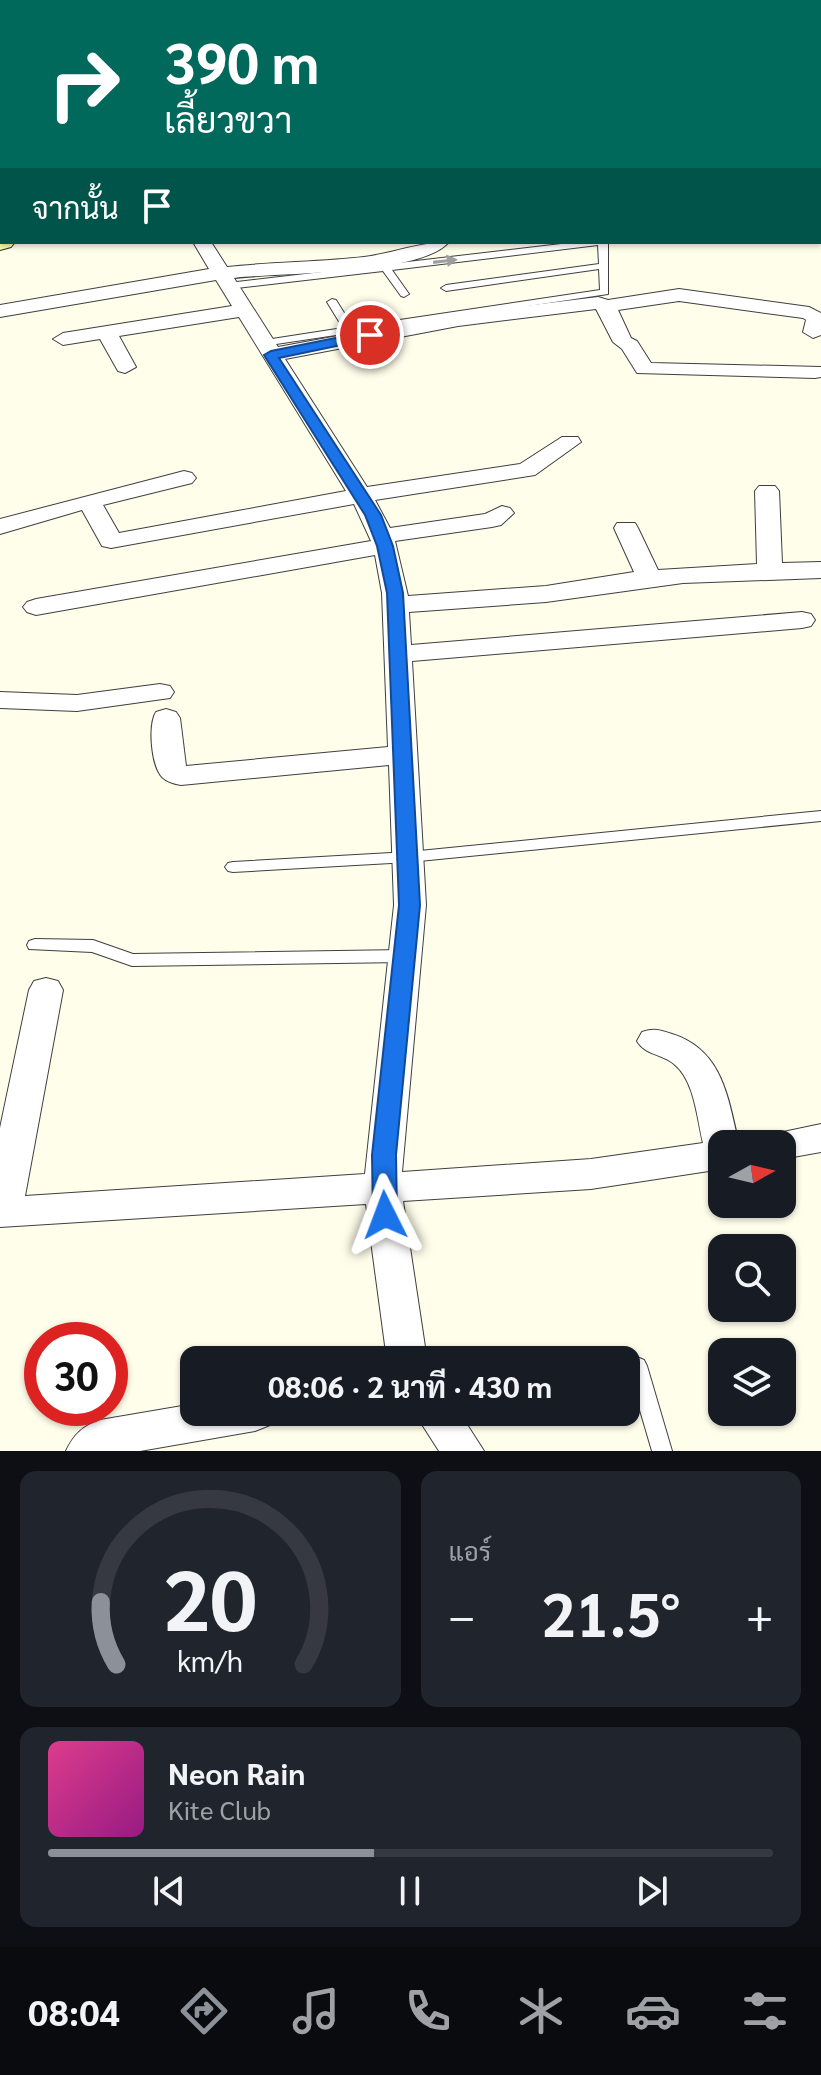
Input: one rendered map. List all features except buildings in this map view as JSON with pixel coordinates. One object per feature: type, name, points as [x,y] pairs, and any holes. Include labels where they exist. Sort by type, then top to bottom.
[{"type":"street","points":[[203,244],[362,495],[384,541],[395,599],[410,905],[382,1185],[405,1346]]},
{"type":"street","points":[[63,339],[111,328],[230,290],[428,250],[437,244]]},
{"type":"street","points":[[776,308],[785,286]]},
{"type":"street","points":[[0,311],[99,294],[230,290]]},
{"type":"street","points":[[99,294],[125,367]]},
{"type":"street","points":[[267,349],[532,309],[598,303],[606,306],[667,295],[809,313],[816,319],[813,332]]},
{"type":"street","points":[[737,325],[744,303]]},
{"type":"street","points":[[606,306],[623,342],[630,345],[644,369],[815,372]]},
{"type":"street","points":[[89,501],[111,541],[117,541],[362,495],[527,470],[570,442]]},
{"type":"street","points":[[0,527],[184,478]]},
{"type":"street","points":[[767,491],[770,570]]},
{"type":"street","points":[[36,607],[492,520],[502,513]]},
{"type":"street","points":[[626,528],[650,580]]},
{"type":"street","points":[[395,599],[546,594],[566,587],[770,570],[821,570]]},
{"type":"street","points":[[399,654],[802,620]]},
{"type":"street","points":[[0,700],[163,705],[169,760],[174,773],[181,776],[404,755]]},
{"type":"street","points":[[46,990],[2,1213],[382,1185],[591,1174],[708,1157]]},
{"type":"street","points":[[654,1041],[692,1058],[700,1070],[717,1130]]},
{"type":"street","points":[[796,1142],[821,1138]]},
{"type":"street","points":[[87,1451],[100,1439],[180,1425]]},
{"type":"street","points":[[445,1426],[463,1451]]},
{"type":"lane","points":[[469,244],[475,257]]},
{"type":"lane","points":[[230,290],[586,244]]},
{"type":"lane","points":[[267,349],[349,329],[605,292],[603,244]]},
{"type":"lane","points":[[446,288],[603,266]]},
{"type":"lane","points":[[386,268],[404,294]]},
{"type":"lane","points":[[332,302],[349,329]]},
{"type":"lane","points":[[233,867],[409,857],[821,816]]},
{"type":"lane","points":[[35,945],[93,946],[132,960],[404,956]]},
{"type":"lane","points":[[640,1376],[662,1451]]},
{"type":"route","points":[[370,335],[271,355],[373,515],[385,546],[395,593],[410,905],[384,1155],[382,1185],[385,1215]]}]
